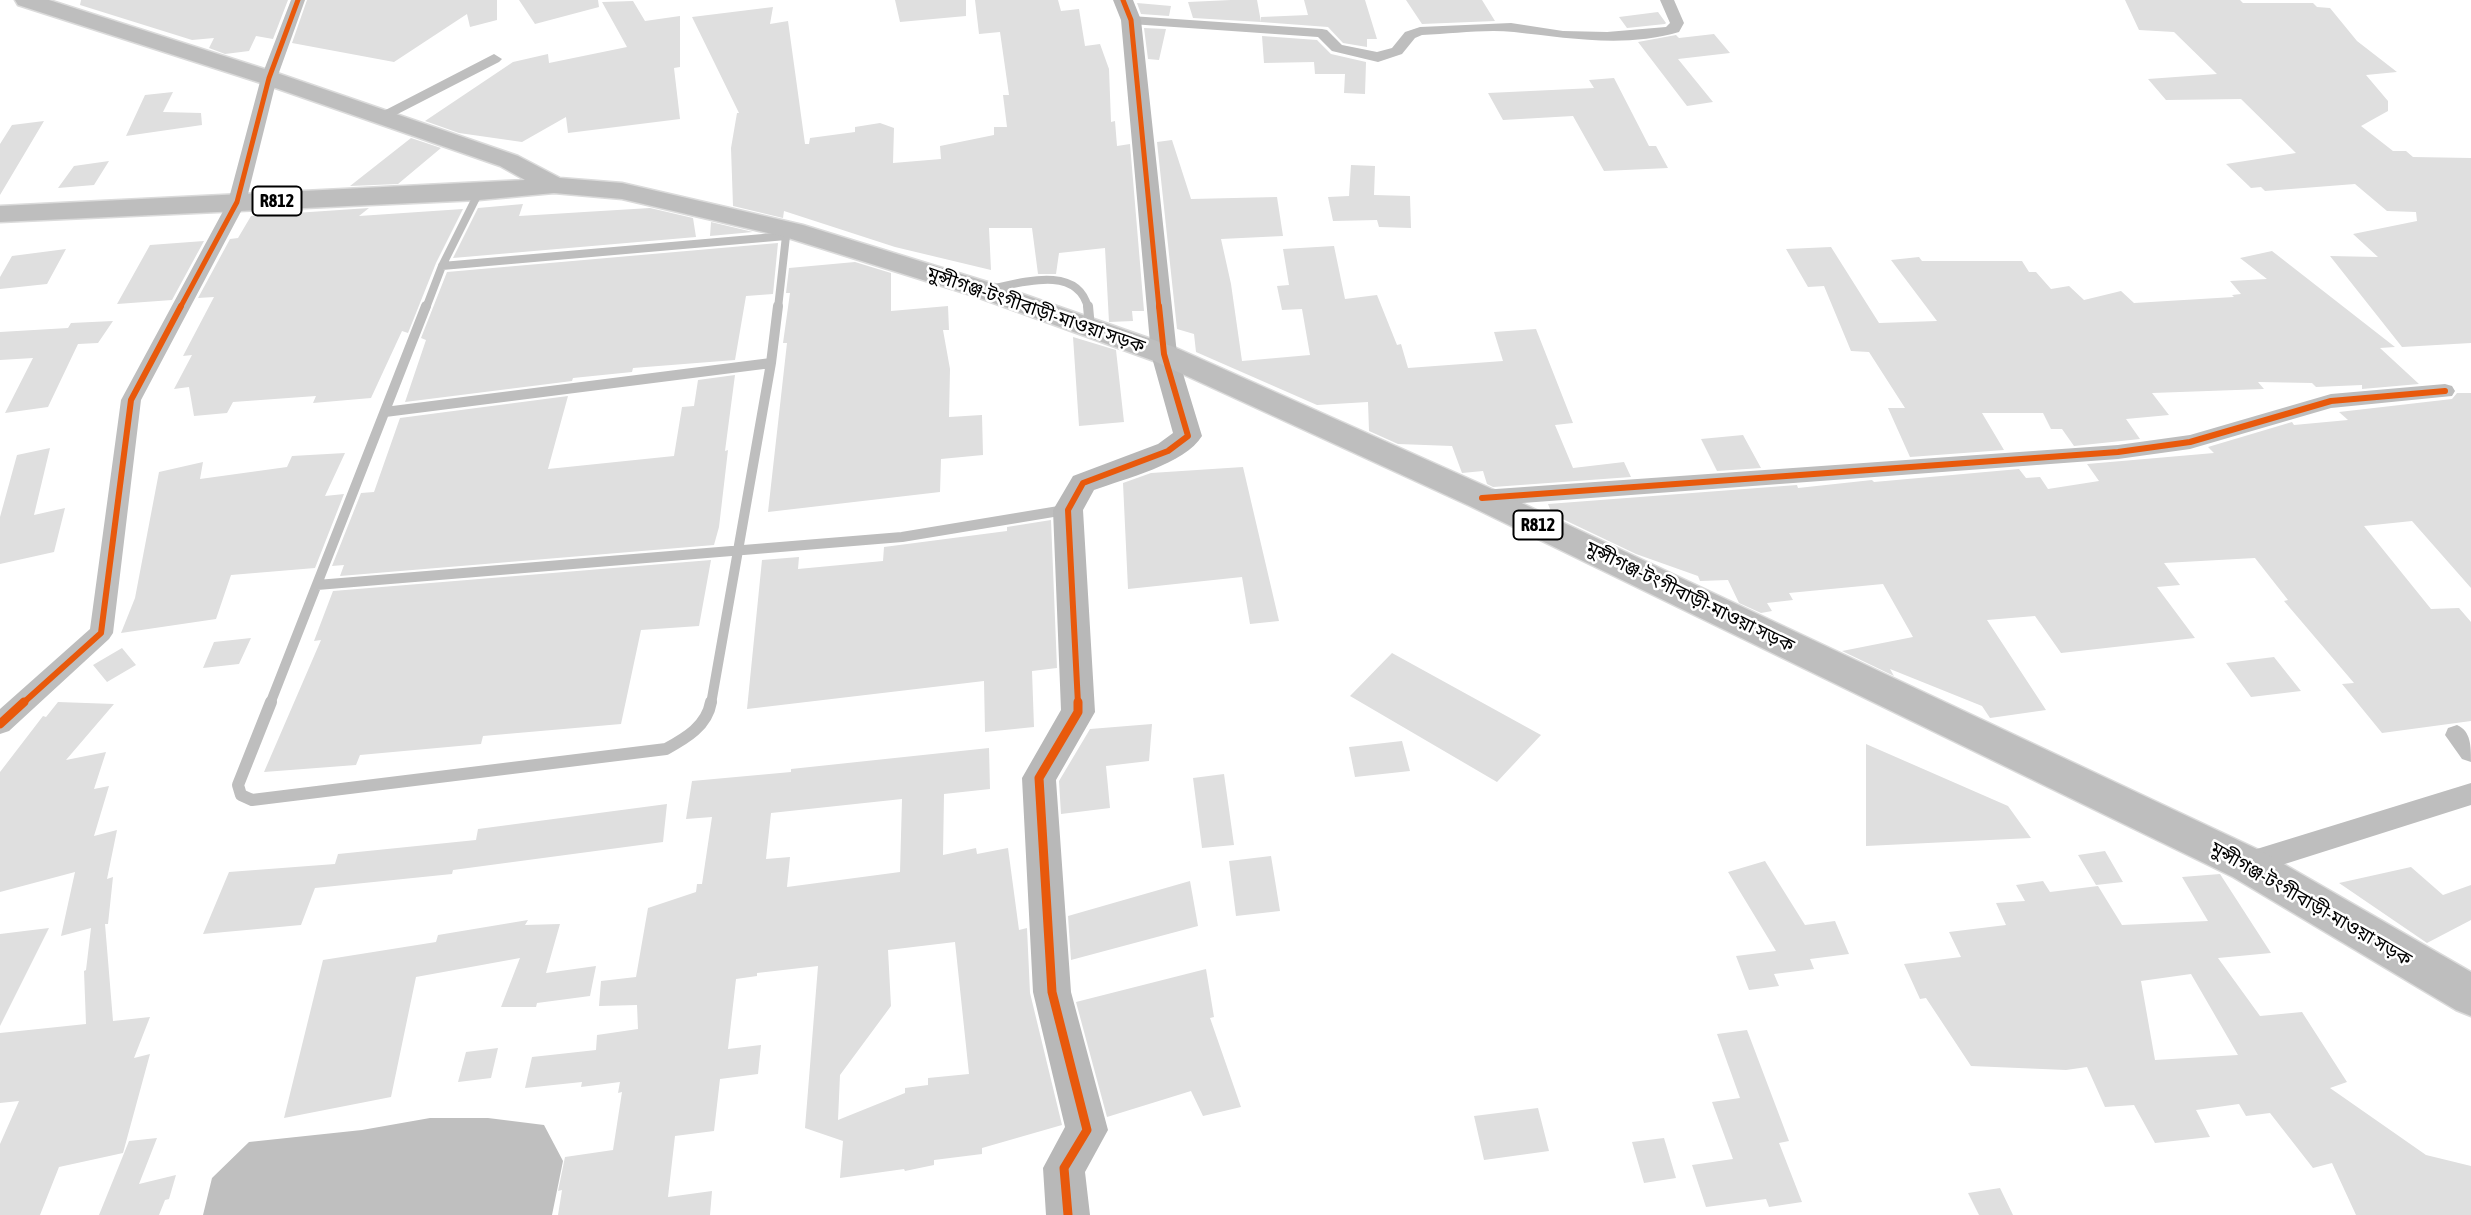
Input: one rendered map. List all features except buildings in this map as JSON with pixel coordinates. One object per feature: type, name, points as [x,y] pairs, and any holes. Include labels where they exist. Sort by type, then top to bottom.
[{"type":"main road","points":[[26,0],[269,78],[509,161],[554,185]]},
{"type":"main road","name":"মুন্সীগঞ্জ-টংগীবাড়ী-মাওয়া সড়ক","points":[[554,185],[622,191],[789,234],[984,290],[1164,354],[1482,498],[2248,864],[2471,996]]},
{"type":"main road","name":"R812","points":[[0,214],[479,192],[554,185]]},
{"type":"street","points":[[0,724],[101,632],[131,400],[237,202],[269,78],[298,0]]},
{"type":"street","points":[[1068,1215],[1064,1168],[1087,1130],[1052,992],[1039,778],[1078,712],[1068,510],[1083,483],[1168,451],[1188,436],[1164,354],[1127,10],[1322,33],[1337,48],[1378,57],[1397,51],[1410,35],[1420,31],[1511,27],[1533,28],[1563,35],[1607,36],[1667,31],[1674,29],[1677,23],[1667,0]]},
{"type":"street","points":[[380,117],[494,59]]},
{"type":"street","points":[[1482,498],[2118,452],[2190,442],[2331,401],[2445,391]]},
{"type":"street","points":[[2248,864],[2471,794]]},
{"type":"lane","points":[[442,266],[789,234],[771,363],[709,714],[689,736],[666,749],[252,800],[241,796],[238,785],[442,266],[479,192]]},
{"type":"lane","points":[[385,412],[771,363]]},
{"type":"lane","points":[[317,585],[902,537],[1068,510]]},
{"type":"shaded area","points":[[430,1118],[488,1118],[544,1125],[563,1161],[552,1215],[203,1215],[212,1178],[249,1142],[362,1130]]},
{"type":"cycle path","points":[[0,724],[101,633],[131,400],[237,202],[269,78],[298,0]]},
{"type":"cycle path","points":[[1068,1215],[1064,1168],[1087,1130],[1052,992],[1039,778],[1078,712],[1068,510],[1083,483],[1168,451],[1188,436],[1164,354],[1131,20],[1123,0]]},
{"type":"cycle path","points":[[1482,498],[2118,452],[2190,442],[2331,401],[2445,391]]}]
